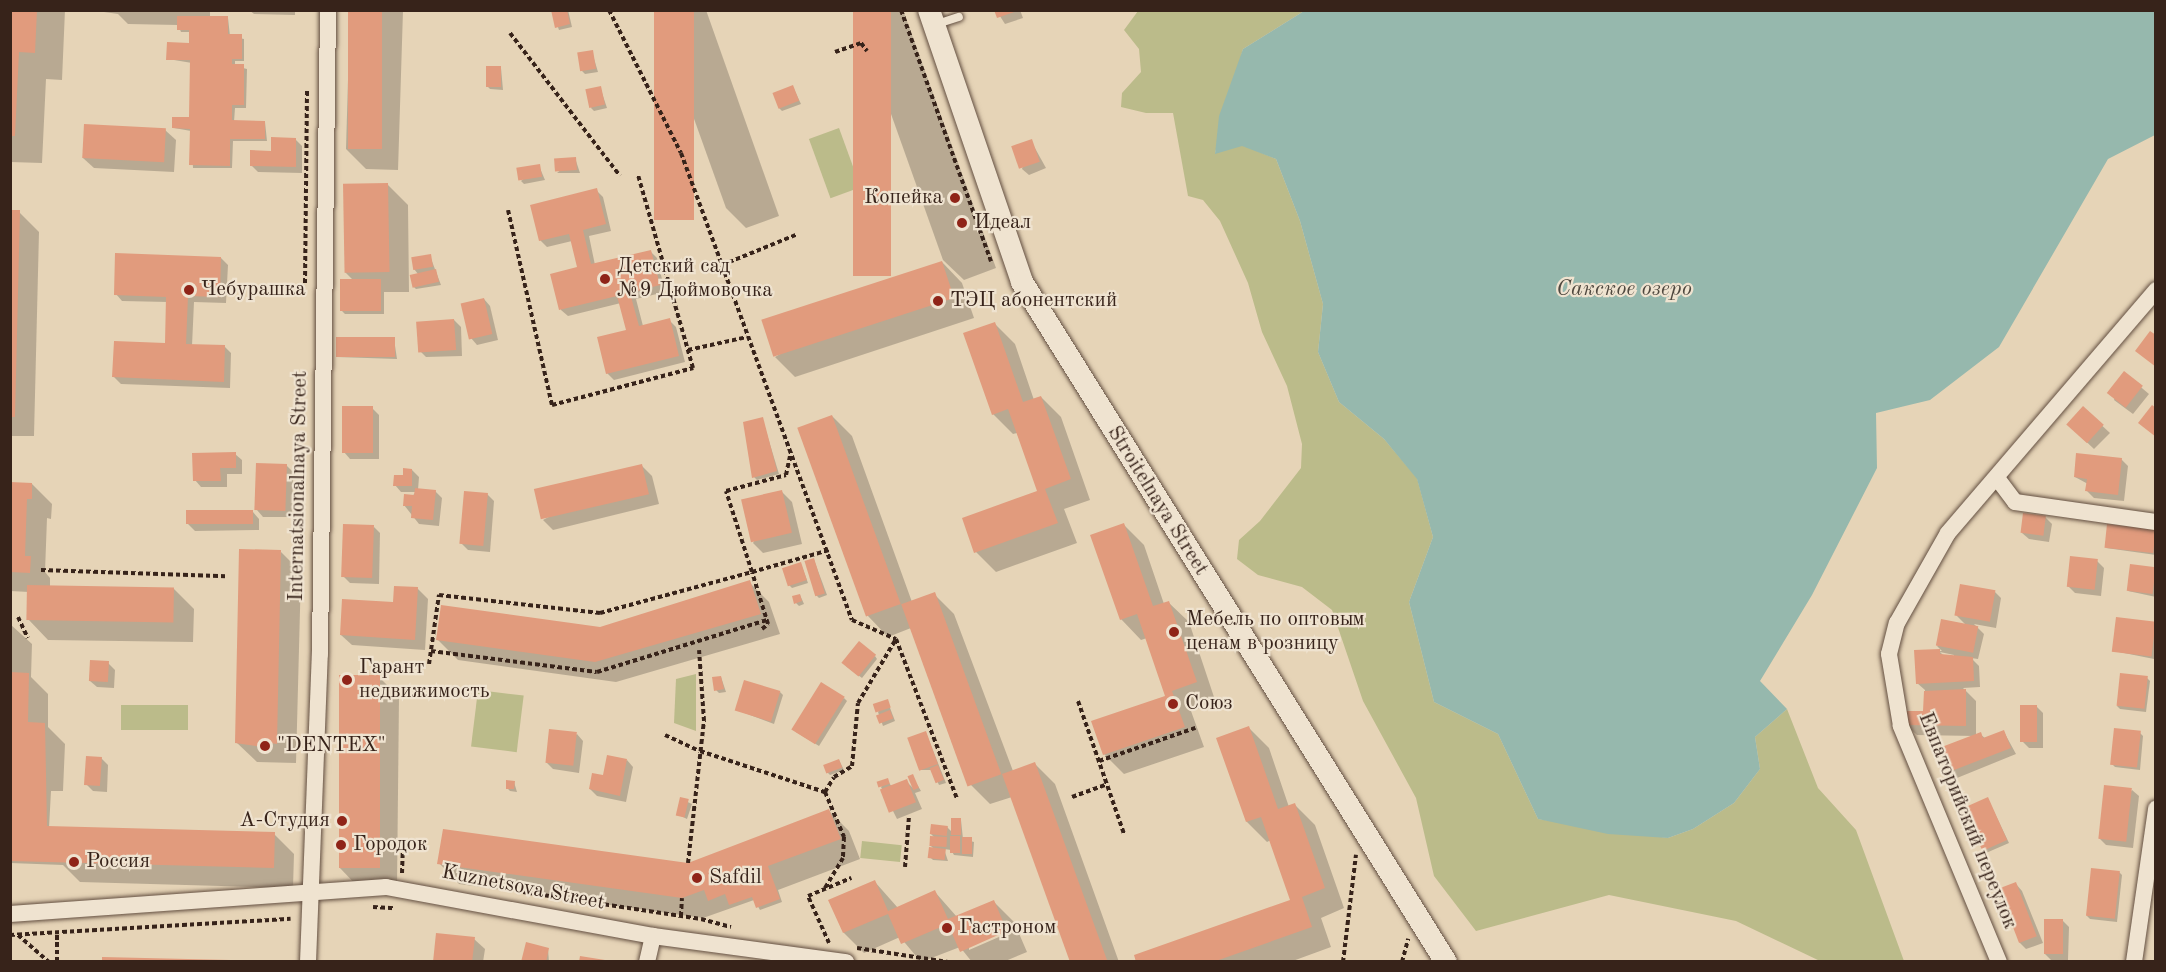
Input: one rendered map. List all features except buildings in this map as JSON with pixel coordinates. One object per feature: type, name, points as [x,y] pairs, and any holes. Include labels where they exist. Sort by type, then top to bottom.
[{"type":"street","name":"Internatsionalnaya Street","points":[[308,962],[320,654],[328,10]]},
{"type":"street","name":"Stroitelnaya Street","points":[[932,18],[1022,282],[1446,962]]},
{"type":"street","name":"Евпаторийский переулок","points":[[1999,962],[1901,726],[1889,654],[1897,623],[1948,533],[2156,290]]},
{"type":"street","points":[[1997,478],[2015,502],[2156,522]]},
{"type":"street","points":[[2134,962],[2156,809]]},
{"type":"street","name":"Kuznetsova Street","points":[[10,914],[292,896],[309,891],[386,887],[421,891],[653,936],[846,962]]},
{"type":"street","points":[[647,962],[653,936]]},
{"type":"lane","points":[[932,18],[959,17]]},
{"type":"path","points":[[609,10],[681,153],[747,337],[829,550],[852,620],[896,639],[957,799]]},
{"type":"path","points":[[510,33],[620,176]]},
{"type":"path","points":[[901,37],[909,34]]},
{"type":"path","points":[[835,52],[861,43],[867,51]]},
{"type":"path","points":[[508,210],[552,405],[693,368],[638,175]]},
{"type":"path","points":[[722,265],[798,234]]},
{"type":"path","points":[[688,350],[747,337]]},
{"type":"path","points":[[762,629],[768,624],[767,620],[726,491],[786,475],[792,449]]},
{"type":"path","points":[[429,664],[439,595],[600,613],[829,550]]},
{"type":"path","points":[[41,570],[226,576]]},
{"type":"path","points":[[18,617],[28,638]]},
{"type":"path","points":[[431,651],[597,672],[767,620]]},
{"type":"path","points":[[825,792],[834,777],[852,765],[858,704],[896,639]]},
{"type":"path","points":[[688,863],[704,721],[699,650]]},
{"type":"path","points":[[1078,700],[1124,834]]},
{"type":"path","points":[[1099,761],[1195,728]]},
{"type":"path","points":[[665,735],[700,751],[825,792],[844,837],[843,858],[825,888]]},
{"type":"path","points":[[1072,797],[1107,784]]},
{"type":"path","points":[[905,867],[909,816]]},
{"type":"path","points":[[402,876],[403,839]]},
{"type":"path","points":[[1343,962],[1357,849]]},
{"type":"path","points":[[829,944],[808,896],[851,878]]},
{"type":"path","points":[[681,916],[682,898]]},
{"type":"path","points":[[10,935],[291,919]]},
{"type":"path","points":[[57,932],[57,962]]},
{"type":"path","points":[[1402,962],[1409,933]]},
{"type":"path","points":[[17,934],[49,962]]},
{"type":"green space","points":[[1138,11],[1304,11],[1243,49],[1215,153],[1242,145],[1276,159],[1300,221],[1323,304],[1318,352],[1339,402],[1384,439],[1417,478],[1433,537],[1409,602],[1434,702],[1498,734],[1538,819],[1668,838],[1693,829],[1734,803],[1760,769],[1755,737],[1787,709],[1818,788],[1856,830],[1904,961],[1820,961],[1736,921],[1609,895],[1476,931],[1434,876],[1416,798],[1363,701],[1332,610],[1302,587],[1258,575],[1237,559],[1239,540],[1260,521],[1301,468],[1302,444],[1287,386],[1262,332],[1248,283],[1220,221],[1203,200],[1188,196],[1173,113],[1146,113],[1121,107],[1122,93],[1141,72],[1139,49],[1124,30]]},
{"type":"green space","points":[[839,128],[861,187],[830,198],[809,139]]},
{"type":"green space","points":[[696,674],[696,731],[674,723],[676,679]]},
{"type":"green space","points":[[478,690],[524,696],[517,752],[471,747]]},
{"type":"green space","points":[[121,705],[188,705],[188,730],[121,730]]},
{"type":"green space","points":[[862,841],[902,845],[900,862],[860,858]]},
{"type":"water","name":"Сакское озеро","points":[[1304,11],[2155,11],[2155,135],[2108,159],[1999,347],[1930,400],[1876,413],[1877,468],[1812,595],[1760,681],[1787,709],[1755,737],[1760,769],[1734,803],[1693,829],[1668,838],[1608,834],[1538,819],[1498,734],[1434,702],[1409,602],[1433,537],[1417,479],[1384,439],[1339,402],[1318,352],[1323,304],[1300,221],[1276,159],[1242,146],[1215,154],[1219,116],[1243,49]]},
{"type":"place","name":"Копейка","points":[[955,198]]},
{"type":"place","name":"Идеал","points":[[962,223]]},
{"type":"place","name":"Детский сад №9 Дюймовочка","points":[[605,279]]},
{"type":"place","name":"Чебурашка","points":[[189,290]]},
{"type":"place","name":"ТЭЦ абонентский","points":[[938,301]]},
{"type":"place","name":"Мебель по оптовым ценам в розницу","points":[[1174,632]]},
{"type":"place","name":"Гарант недвижимость","points":[[347,680]]},
{"type":"place","name":"Союз","points":[[1173,704]]},
{"type":"place","name":"\"DENTEX\"","points":[[265,746]]},
{"type":"place","name":"А-Студия","points":[[342,821]]},
{"type":"place","name":"Городок","points":[[341,845]]},
{"type":"place","name":"Россия","points":[[74,862]]},
{"type":"place","name":"Safdil","points":[[697,878]]},
{"type":"place","name":"Гастроном","points":[[947,928]]}]
